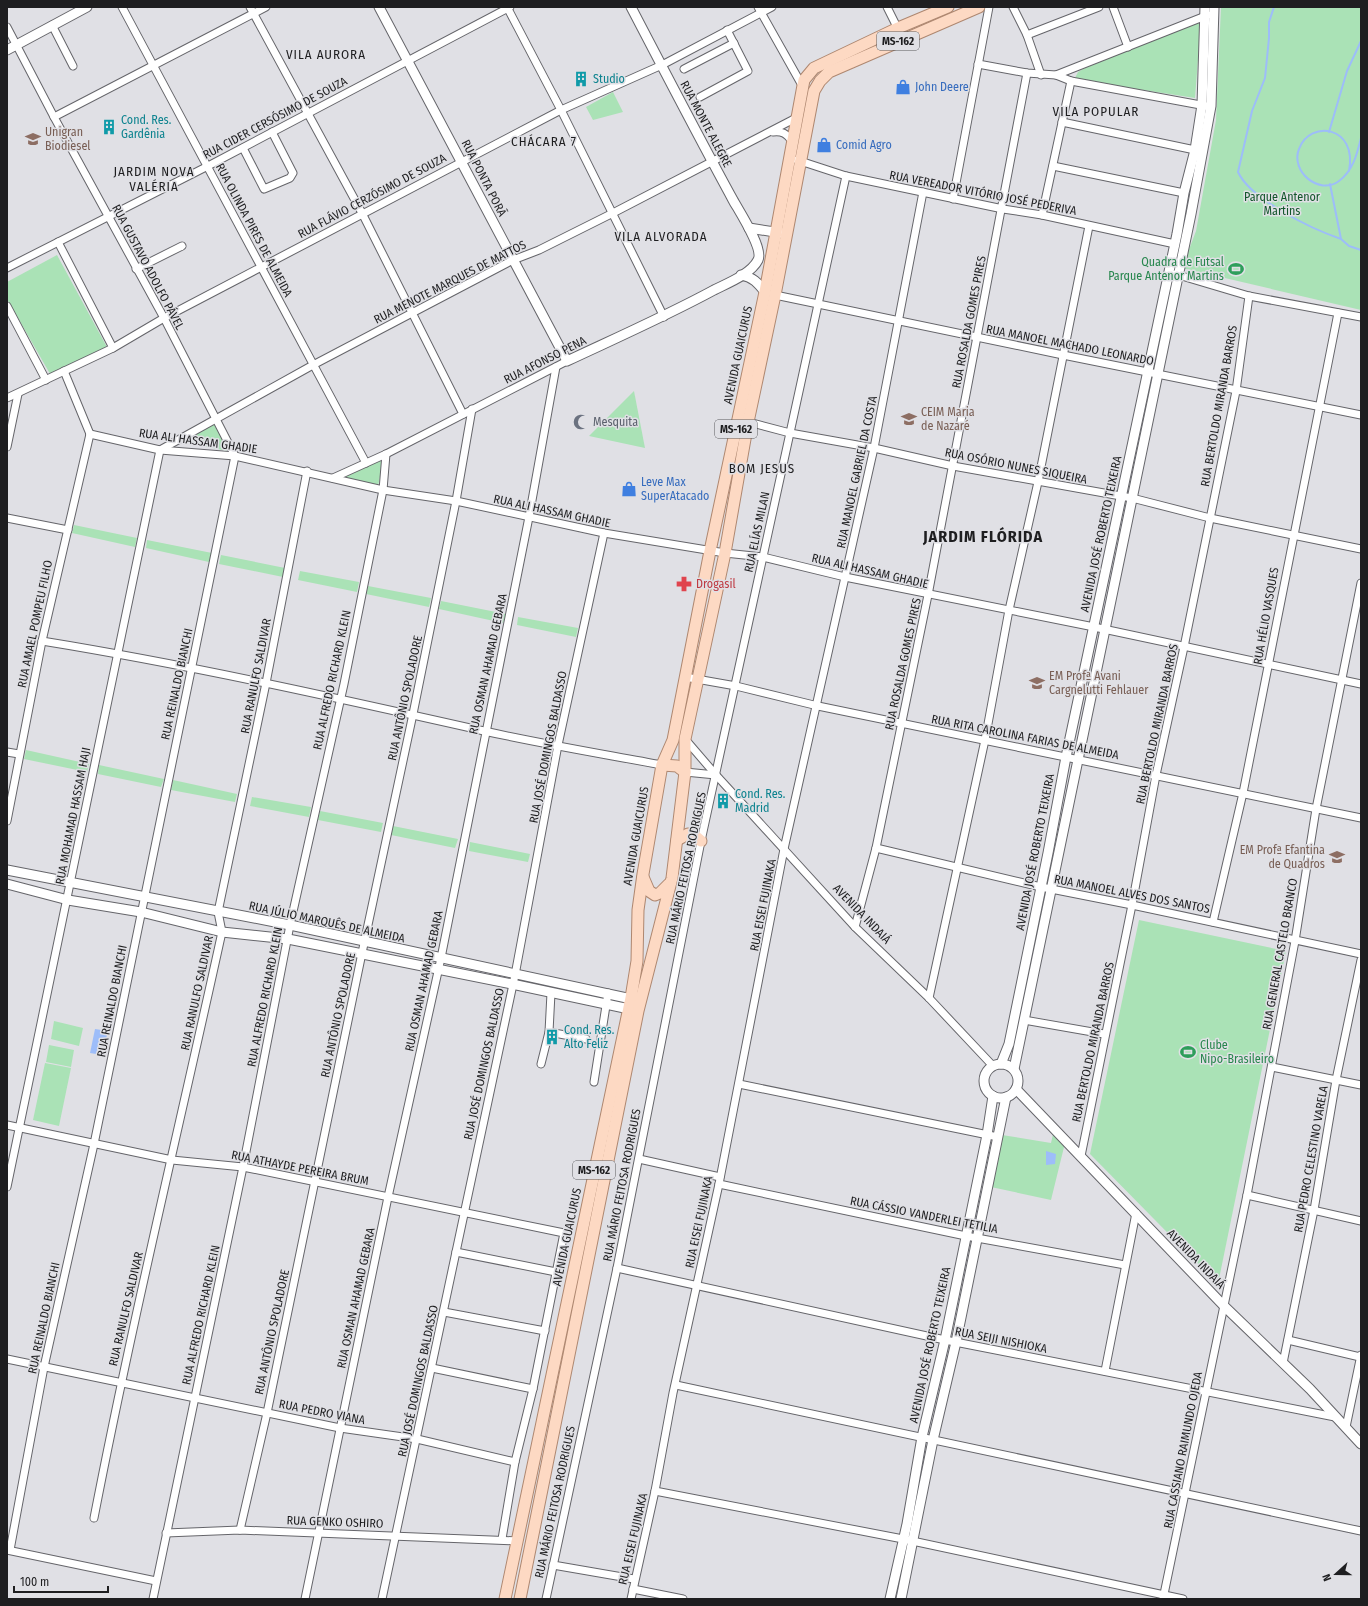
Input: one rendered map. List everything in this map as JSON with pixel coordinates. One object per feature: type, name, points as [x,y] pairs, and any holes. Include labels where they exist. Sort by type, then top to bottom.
[{"type":"main road","name":"MS-162","points":[[803,83],[814,68],[898,28],[948,7]]},
{"type":"main road","name":"MS-162","points":[[903,39],[979,7]]},
{"type":"main road","name":"AVENIDA GUAICURUS","points":[[520,1599],[634,1005],[638,910],[658,764],[672,740],[710,551],[743,421],[770,293],[787,235],[814,91],[820,81],[829,72],[903,39]]},
{"type":"main road","name":"AVENIDA GUAICURUS","points":[[770,293],[775,232],[803,83]]},
{"type":"main road","name":"AVENIDA GUAICURUS","points":[[505,1599],[634,1005],[672,878],[685,772],[685,738],[725,553],[743,421]]},
{"type":"main road","points":[[658,764],[677,766],[685,772]]},
{"type":"main road","points":[[677,840],[688,834],[695,836],[701,841]]},
{"type":"main road","points":[[643,874],[646,885],[655,895],[666,889],[672,878]]},
{"type":"street","points":[[7,50],[17,46],[52,25],[87,7]]},
{"type":"street","name":"RUA OLINDA PIRES DE ALMEIDA","points":[[122,7],[366,463]]},
{"type":"street","points":[[54,118],[251,10],[266,7]]},
{"type":"street","name":"RUA PONTA PORÃ","points":[[379,7],[567,361]]},
{"type":"street","points":[[508,7],[664,317]]},
{"type":"street","name":"RUA CIDER CERSÓSIMO DE SOUZA","points":[[7,268],[243,148],[508,7]]},
{"type":"street","name":"RUA MONTE ALEGRE","points":[[631,7],[749,228],[760,252],[759,258],[755,264],[741,275]]},
{"type":"street","name":"RUA FLÁVIO CERZÓSIMO DE SOUZA","points":[[7,398],[113,348],[164,318],[561,110],[662,65],[727,30],[760,10],[772,7]]},
{"type":"street","points":[[887,7],[903,39]]},
{"type":"street","points":[[953,200],[989,7]]},
{"type":"street","points":[[1013,7],[1027,35],[1042,75]]},
{"type":"street","points":[[1027,35],[1099,7]]},
{"type":"street","points":[[1112,7],[1128,47]]},
{"type":"street","points":[[251,10],[362,213],[463,414]]},
{"type":"street","points":[[760,10],[803,83]]},
{"type":"street","points":[[978,64],[1027,73],[1056,75],[1128,47],[1210,11]]},
{"type":"street","name":"AVENIDA JOSÉ ROBERTO TEIXEIRA","points":[[890,1599],[922,1437],[945,1340],[987,1135],[993,1096],[986,1088],[984,1078],[986,1074],[997,1065],[1009,1044],[1066,757],[1120,497],[1147,371],[1173,274],[1179,245],[1206,106],[1210,11]]},
{"type":"street","points":[[52,25],[73,66]]},
{"type":"street","name":"RUA GUSTAVO ADOLFO PÁVEL","points":[[7,27],[54,118],[164,318],[235,456]]},
{"type":"street","points":[[700,97],[748,71],[727,30]]},
{"type":"street","points":[[684,68],[734,43]]},
{"type":"street","name":"RUA ROSALDA GOMES PIRES","points":[[855,926],[876,848],[928,595],[976,337],[1003,209],[1027,73]]},
{"type":"street","points":[[1056,75],[1071,81],[1206,106]]},
{"type":"street","points":[[1042,215],[1071,81]]},
{"type":"street","name":"AVENIDA JOSÉ ROBERTO TEIXEIRA","points":[[1179,245],[1184,192],[1206,106]]},
{"type":"street","name":"RUA MENOTE MARQUES DE MATTOS","points":[[160,450],[313,365],[513,260],[539,250],[613,214],[713,163],[796,118]]},
{"type":"street","points":[[1062,122],[1195,150]]},
{"type":"street","points":[[771,132],[780,131],[787,134],[792,141]]},
{"type":"street","points":[[243,148],[264,189],[290,178],[293,173],[272,132]]},
{"type":"street","name":"RUA VEREADOR VITÓRIO JOSÉ PEDERIVA","points":[[789,158],[846,176],[923,192],[953,200],[1042,215],[1179,245]]},
{"type":"street","points":[[1053,166],[1184,192]]},
{"type":"street","name":"RUA ELÍAS MILAN","points":[[716,775],[846,176]]},
{"type":"street","name":"RUA MANOEL GABRIEL DA COSTA","points":[[784,849],[818,706],[874,448],[900,321],[923,192]]},
{"type":"street","points":[[929,998],[985,740],[1009,610],[1038,482],[1089,226]]},
{"type":"street","points":[[749,228],[787,235]]},
{"type":"street","points":[[58,242],[113,348]]},
{"type":"street","points":[[136,269],[182,246]]},
{"type":"street","points":[[1014,1069],[1157,374],[1173,274],[1249,296],[1361,317]]},
{"type":"street","points":[[741,275],[749,276],[770,293]]},
{"type":"street","name":"RUA AFONSO PENA","points":[[333,478],[386,454],[567,361],[664,317],[741,275]]},
{"type":"street","name":"RUA MANOEL MACHADO LEONARDO","points":[[770,293],[976,337],[1147,371],[1236,391],[1361,415]]},
{"type":"street","name":"RUA BERTOLDO MIRANDA BARROS","points":[[1081,1156],[1104,1034],[1132,905],[1156,775],[1184,647],[1236,391],[1249,296]]},
{"type":"street","points":[[7,306],[46,380]]},
{"type":"street","name":"RUA HÉLIO VASQUES","points":[[1213,922],[1243,793],[1292,535],[1338,312]]},
{"type":"street","name":"RUA OSMAN AHAMAD GEBARA","points":[[305,1599],[388,1197],[439,969],[485,731],[529,517],[556,367]]},
{"type":"street","points":[[64,371],[90,434]]},
{"type":"street","points":[[7,447],[18,394]]},
{"type":"street","name":"RUA ANTÔNIO SPOLADORE","points":[[240,1530],[267,1412],[362,953],[414,714],[456,501],[472,409]]},
{"type":"street","name":"RUA OSÓRIO NUNES SIQUEIRA","points":[[743,421],[790,433],[874,448],[953,466],[1132,498],[1210,518],[1361,549]]},
{"type":"street","name":"RUA ALI HASSAM GHADIE","points":[[90,434],[160,450],[235,456],[307,471],[383,490],[456,501],[604,533],[710,551],[763,557],[928,595],[1094,627],[1361,684]]},
{"type":"street","name":"RUA AMAEL POMPEU FILHO","points":[[7,821],[42,641],[90,434]]},
{"type":"street","name":"RUA MOHAMAD HASSAM HAJI","points":[[7,1187],[68,900],[70,882],[160,450]]},
{"type":"street","name":"RUA ALFREDO RICHARD KLEIN","points":[[166,1533],[243,1167],[290,925],[340,699],[383,490],[386,454]]},
{"type":"street","name":"RUA REINALDO BIANCHI","points":[[8,1550],[44,1367],[94,1144],[235,456]]},
{"type":"street","name":"RUA RANULFO SALDIVAR","points":[[94,1518],[120,1383],[172,1160],[222,932],[218,912],[266,683],[307,471]]},
{"type":"street","points":[[7,518],[68,530]]},
{"type":"street","name":"RUA JOSÉ DOMINGOS BALDASSO","points":[[382,1599],[397,1536],[514,979],[558,745],[604,533]]},
{"type":"street","name":"RUA GENERAL CASTELO BRANCO","points":[[1224,1306],[1272,1067],[1295,940],[1316,809],[1361,583]]},
{"type":"street","points":[[42,641],[118,653],[414,714],[485,731],[658,764]]},
{"type":"street","name":"RUA RITA CAROLINA FARIAS DE ALMEIDA","points":[[684,677],[736,686],[818,706],[1361,818]]},
{"type":"street","name":"AVENIDA INDAIÁ","points":[[685,738],[716,775],[855,926],[997,1065]]},
{"type":"street","points":[[7,752],[19,754]]},
{"type":"street","points":[[685,772],[716,775]]},
{"type":"street","name":"RUA MÁRIO FEITOSA RODRIGUES","points":[[546,1599],[617,1268],[701,841],[716,775]]},
{"type":"street","name":"RUA MANOEL ALVES DOS SANTOS","points":[[876,848],[957,869],[1361,954]]},
{"type":"street","name":"RUA EISEI FUJINAKA","points":[[630,1599],[655,1491],[676,1384],[740,1084],[784,849]]},
{"type":"street","name":"RUA JÚLIO MARQUÊS DE ALMEIDA","points":[[7,870],[290,925],[441,958],[514,979],[551,993],[607,998]]},
{"type":"street","name":"RUA JÚLIO MARQUÊS DE ALMEIDA","points":[[7,884],[68,900],[141,912],[222,932],[288,939],[439,969],[514,979],[634,1005]]},
{"type":"street","name":"RUA PEDRO CELESTINO VARELA","points":[[1283,1363],[1314,1210],[1336,1080],[1361,960]]},
{"type":"street","points":[[541,1064],[549,1032],[551,993]]},
{"type":"street","points":[[594,1082],[607,998]]},
{"type":"street","points":[[1014,1018],[1104,1034]]},
{"type":"street","points":[[549,1032],[586,1039]]},
{"type":"street","points":[[993,1096],[1006,1097],[1016,1089],[1018,1082],[1014,1069],[1008,1065],[997,1065]]},
{"type":"street","points":[[1272,1067],[1361,1085]]},
{"type":"street","points":[[740,1084],[998,1137]]},
{"type":"street","name":"AVENIDA INDAIÁ","points":[[1016,1089],[1224,1306],[1283,1363],[1361,1444]]},
{"type":"street","name":"AVENIDA JOSÉ ROBERTO TEIXEIRA","points":[[901,1599],[933,1440],[978,1238],[1006,1097]]},
{"type":"street","name":"RUA ATHAYDE PEREIRA BRUM","points":[[7,1125],[19,1129],[172,1160],[243,1167],[315,1181],[465,1214],[564,1233],[556,1272]]},
{"type":"street","name":"RUA CÁSSIO VANDERLEI TETILIA","points":[[639,1159],[719,1180],[966,1236],[1124,1265]]},
{"type":"street","points":[[1247,1195],[1361,1220]]},
{"type":"street","points":[[1105,1371],[1124,1265],[1136,1213]]},
{"type":"street","points":[[456,1252],[556,1272],[533,1390],[515,1462],[502,1539]]},
{"type":"street","name":"RUA SEIJI NISHIOKA","points":[[617,1268],[945,1340],[1335,1417]]},
{"type":"street","name":"RUA CASSIANO RAIMUNDO OJEDA","points":[[1164,1597],[1205,1392],[1224,1306]]},
{"type":"street","points":[[444,1312],[545,1331]]},
{"type":"street","points":[[1288,1340],[1361,1356],[1346,1427]]},
{"type":"street","name":"RUA PEDRO VIANA","points":[[7,1359],[340,1428],[417,1439],[515,1462]]},
{"type":"street","points":[[432,1368],[533,1390]]},
{"type":"street","points":[[676,1384],[1361,1531]]},
{"type":"street","points":[[655,1491],[903,1539],[1164,1597],[1183,1599]]},
{"type":"street","name":"RUA GENKO OSHIRO","points":[[166,1533],[240,1530],[502,1539],[518,1541]]},
{"type":"street","points":[[153,1599],[166,1533]]},
{"type":"street","points":[[8,1550],[156,1581]]},
{"type":"street","points":[[553,1565],[634,1579]]},
{"type":"street","points":[[633,1589],[683,1599]]},
{"type":"green space","name":"Parque Antenor Martins","points":[[1221,7],[1361,7],[1361,310],[1182,268],[1196,231],[1216,120]]},
{"type":"green space","points":[[1201,20],[1195,98],[1079,80],[1075,78],[1078,72],[1083,69]]},
{"type":"green space","points":[[613,92],[623,112],[593,120],[586,107]]},
{"type":"green space","points":[[57,255],[108,349],[53,379],[7,299],[7,282]]},
{"type":"green space","points":[[634,391],[645,448],[589,436]]},
{"type":"green space","points":[[216,423],[227,451],[181,441]]},
{"type":"green space","points":[[384,458],[378,486],[338,478]]},
{"type":"green space","points":[[74,525],[137,538],[135,547],[72,533]]},
{"type":"green space","points":[[147,540],[212,553],[209,562],[146,548]]},
{"type":"green space","points":[[221,555],[285,568],[283,577],[219,564]]},
{"type":"green space","points":[[300,571],[359,582],[357,592],[298,580]]},
{"type":"green space","points":[[368,586],[431,598],[429,607],[366,594]]},
{"type":"green space","points":[[441,601],[506,614],[503,623],[439,609]]},
{"type":"green space","points":[[518,617],[578,628],[576,637],[517,625]]},
{"type":"green space","points":[[26,750],[89,764],[87,772],[24,759]]},
{"type":"green space","points":[[99,765],[164,779],[161,787],[98,774]]},
{"type":"green space","points":[[173,780],[237,794],[235,802],[171,790]]},
{"type":"green space","points":[[252,797],[311,807],[309,817],[250,806]]},
{"type":"green space","points":[[320,811],[383,823],[381,832],[318,820]]},
{"type":"green space","points":[[393,826],[458,839],[455,848],[391,835]]},
{"type":"green space","points":[[470,842],[530,854],[528,862],[469,851]]},
{"type":"green space","name":"Clube Nipo-Brasileiro","points":[[1139,920],[1286,951],[1218,1284],[1090,1154]]},
{"type":"green space","points":[[54,1021],[83,1028],[79,1046],[51,1039]]},
{"type":"green space","points":[[49,1045],[74,1050],[71,1067],[46,1062]]},
{"type":"green space","points":[[45,1063],[71,1068],[59,1126],[33,1120]]},
{"type":"green space","points":[[1054,1130],[1065,1143],[1051,1200],[991,1187],[1002,1135],[1051,1143]]},
{"type":"water","points":[[95,1029],[108,1031],[102,1055],[90,1053]]},
{"type":"water","points":[[1046,1151],[1056,1154],[1055,1164],[1046,1165]]},
{"type":"waterway","points":[[1274,7],[1269,22],[1265,78],[1252,111],[1238,172],[1245,183],[1269,203],[1299,221],[1341,239]]},
{"type":"waterway","points":[[1329,132],[1347,71],[1361,41]]},
{"type":"waterway","points":[[1349,171],[1350,156],[1347,144],[1340,136],[1332,132],[1322,131],[1313,133],[1305,139],[1299,149],[1297,157],[1302,173],[1315,183],[1331,185],[1339,181],[1348,172],[1351,167],[1356,156],[1361,138]]},
{"type":"waterway","points":[[1330,184],[1341,239],[1349,246],[1361,250]]},
{"type":"place","name":"Studio","points":[[581,79]]},
{"type":"place","name":"John Deere","points":[[903,87]]},
{"type":"place","name":"Cond. Res. Gardênia","points":[[109,127]]},
{"type":"place","name":"Unigran Biodiesel","points":[[33,139]]},
{"type":"place","name":"Comid Agro","points":[[824,145]]},
{"type":"place","name":"Quadra de Futsal Parque Antenor Martins","points":[[1236,269]]},
{"type":"place","name":"CEIM Maria de Nazaré","points":[[909,419]]},
{"type":"place","name":"Mesquita","points":[[581,422]]},
{"type":"place","name":"Leve Max SuperAtacado","points":[[629,489]]},
{"type":"place","name":"Drogasil","points":[[684,584]]},
{"type":"place","name":"EM Profª Avani Cargnelutti Fehlauer","points":[[1037,683]]},
{"type":"place","name":"Cond. Res. Madrid","points":[[723,801]]},
{"type":"place","name":"EM Profª Efantina de Quadros","points":[[1337,857]]},
{"type":"place","name":"Cond. Res. Alto Feliz","points":[[552,1037]]},
{"type":"place","name":"Clube Nipo-Brasileiro","points":[[1188,1052]]},
{"type":"district","name":"VILA AURORA","points":[[326,54]]},
{"type":"district","name":"VILA POPULAR","points":[[1096,111]]},
{"type":"district","name":"CHÁCARA 7","points":[[544,141]]},
{"type":"district","name":"JARDIM NOVA VALÉRIA","points":[[154,178]]},
{"type":"district","name":"VILA ALVORADA","points":[[661,236]]},
{"type":"district","name":"BOM JESUS","points":[[762,468]]},
{"type":"district","name":"JARDIM FLÓRIDA","points":[[983,536]]}]
